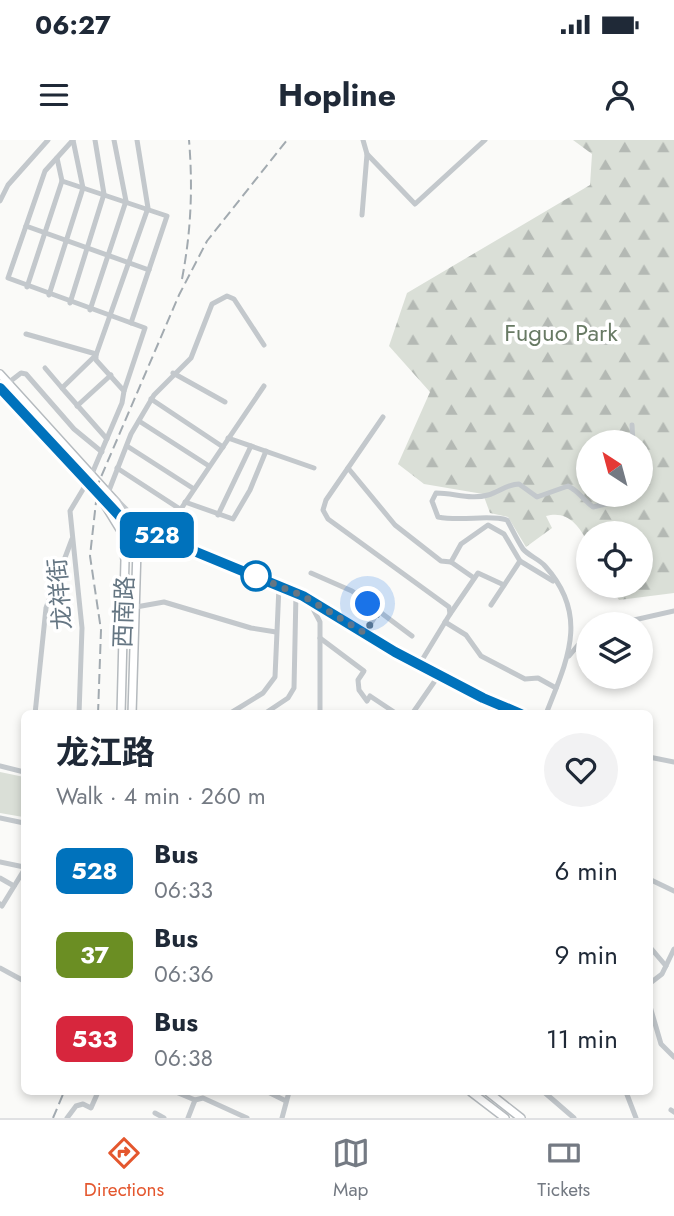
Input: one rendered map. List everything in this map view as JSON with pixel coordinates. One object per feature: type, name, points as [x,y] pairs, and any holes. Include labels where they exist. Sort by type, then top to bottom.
[{"type":"main road","points":[[0,374],[89,480]]},
{"type":"main road","name":"西南路","points":[[0,388],[104,496],[118,523],[125,560],[121,710]]},
{"type":"main road","points":[[104,496],[131,526],[137,551],[132,710]]},
{"type":"main road","points":[[475,1095],[506,1118],[512,1111]]},
{"type":"main road","points":[[492,1095],[521,1118]]},
{"type":"street","points":[[0,201],[8,185],[48,140]]},
{"type":"street","points":[[62,181],[167,216],[131,323],[70,303],[8,278],[45,171],[73,140]]},
{"type":"street","points":[[49,295],[83,188],[73,140]]},
{"type":"street","points":[[70,303],[104,194],[95,140]]},
{"type":"street","points":[[90,310],[126,201],[114,140]]},
{"type":"street","points":[[62,388],[96,355],[148,208],[136,140]]},
{"type":"street","points":[[362,215],[367,154],[363,140]]},
{"type":"street","points":[[367,154],[415,204],[485,140]]},
{"type":"street","points":[[27,287],[62,181],[57,158]]},
{"type":"street","points":[[26,226],[149,270]]},
{"type":"street","points":[[151,533],[119,500],[104,496],[151,399],[173,373],[191,358],[212,304],[218,299],[227,296],[234,299],[264,345]]},
{"type":"street","name":"龙祥街","points":[[79,710],[82,628],[70,511],[102,452],[145,328],[131,323]]},
{"type":"street","points":[[26,334],[96,355]]},
{"type":"street","points":[[96,355],[96,360],[124,391]]},
{"type":"street","points":[[45,368],[107,439]]},
{"type":"street","points":[[8,383],[21,373],[26,374],[75,429],[102,452]]},
{"type":"street","points":[[173,373],[225,402]]},
{"type":"street","points":[[78,406],[111,375]]},
{"type":"street","points":[[137,551],[145,540],[162,537],[264,386]]},
{"type":"street","points":[[151,399],[223,447]]},
{"type":"street","points":[[383,417],[326,499],[323,510],[328,519],[443,599],[450,614]]},
{"type":"street","points":[[139,421],[209,466]]},
{"type":"street","points":[[632,425],[632,430]]},
{"type":"street","points":[[228,438],[314,468]]},
{"type":"street","points":[[127,446],[194,489]]},
{"type":"street","points":[[218,515],[251,446]]},
{"type":"street","points":[[185,502],[233,519],[266,452]]},
{"type":"street","points":[[117,468],[180,509]]},
{"type":"street","points":[[348,468],[395,526],[441,561],[451,562],[474,579]]},
{"type":"street","points":[[548,710],[567,659],[572,633],[571,610],[546,566],[523,549],[507,520],[499,517],[457,521],[438,517],[432,501],[436,493],[472,498],[490,495],[509,484],[519,484],[537,497],[568,486],[576,489]]},
{"type":"street","points":[[131,526],[307,598],[419,665],[513,710]]},
{"type":"street","points":[[451,562],[461,544],[488,526],[504,534],[520,561],[556,583]]},
{"type":"street","points":[[35,710],[46,608],[73,536]]},
{"type":"street","points":[[491,605],[520,561]]},
{"type":"street","points":[[311,573],[352,591],[412,636]]},
{"type":"street","points":[[419,665],[478,573],[504,585]]},
{"type":"street","points":[[235,710],[270,685],[275,677],[279,586]]},
{"type":"street","points":[[270,710],[288,698],[294,688],[296,593]]},
{"type":"street","points":[[307,598],[320,622],[320,710]]},
{"type":"street","points":[[136,607],[164,602],[251,628],[276,632]]},
{"type":"street","points":[[653,616],[674,611]]},
{"type":"street","points":[[365,633],[378,612]]},
{"type":"street","points":[[320,622],[334,615]]},
{"type":"street","points":[[445,622],[466,635],[481,656],[525,678],[538,678],[556,688]]},
{"type":"street","points":[[320,639],[364,671],[358,680],[361,696],[367,701],[370,696],[386,710]]},
{"type":"street","points":[[567,659],[576,648]]},
{"type":"street","points":[[415,710],[439,675]]},
{"type":"street","points":[[653,758],[674,762]]},
{"type":"street","points":[[0,766],[21,771]]},
{"type":"street","points":[[0,818],[21,822]]},
{"type":"street","points":[[0,862],[21,867]]},
{"type":"street","points":[[0,904],[2,906],[21,873]]},
{"type":"street","points":[[0,878],[14,886]]},
{"type":"street","points":[[653,881],[674,891]]},
{"type":"street","points":[[653,981],[662,974],[674,949]]},
{"type":"street","points":[[653,951],[666,966]]},
{"type":"street","points":[[0,968],[21,979]]},
{"type":"street","points":[[653,1017],[661,1045],[674,1057]]},
{"type":"street","points":[[67,1118],[76,1106],[83,1104],[91,1108],[97,1095]]},
{"type":"street","points":[[183,1095],[195,1100],[203,1098],[247,1118]]},
{"type":"street","points":[[274,1095],[286,1101]]},
{"type":"street","points":[[282,1118],[288,1095]]},
{"type":"street","points":[[547,1095],[574,1118]]},
{"type":"street","points":[[627,1095],[636,1118]]},
{"type":"street","points":[[187,1118],[195,1100]]},
{"type":"street","points":[[155,1113],[164,1118]]},
{"type":"green space","name":"Fuguo Park","points":[[573,140],[674,140],[674,593],[653,596],[653,521],[576,521],[576,524],[560,515],[546,516],[552,528],[526,547],[508,517],[490,513],[483,494],[424,484],[398,464],[430,392],[389,346],[407,293],[590,185],[592,154]]},
{"type":"green space","points":[[0,772],[21,776],[21,817],[0,813]]},
{"type":"railway","points":[[182,279],[190,210],[189,140]]},
{"type":"railway","points":[[98,710],[101,630],[90,556],[98,484],[179,295],[207,241],[287,140]]},
{"type":"railway","points":[[53,1118],[63,1095]]},
{"type":"bus line","name":"528","points":[[0,388],[126,523],[303,596],[395,652],[512,710]]},
{"type":"route","points":[[256,576],[253,575],[303,596],[365,633],[378,612],[368,604]]}]
